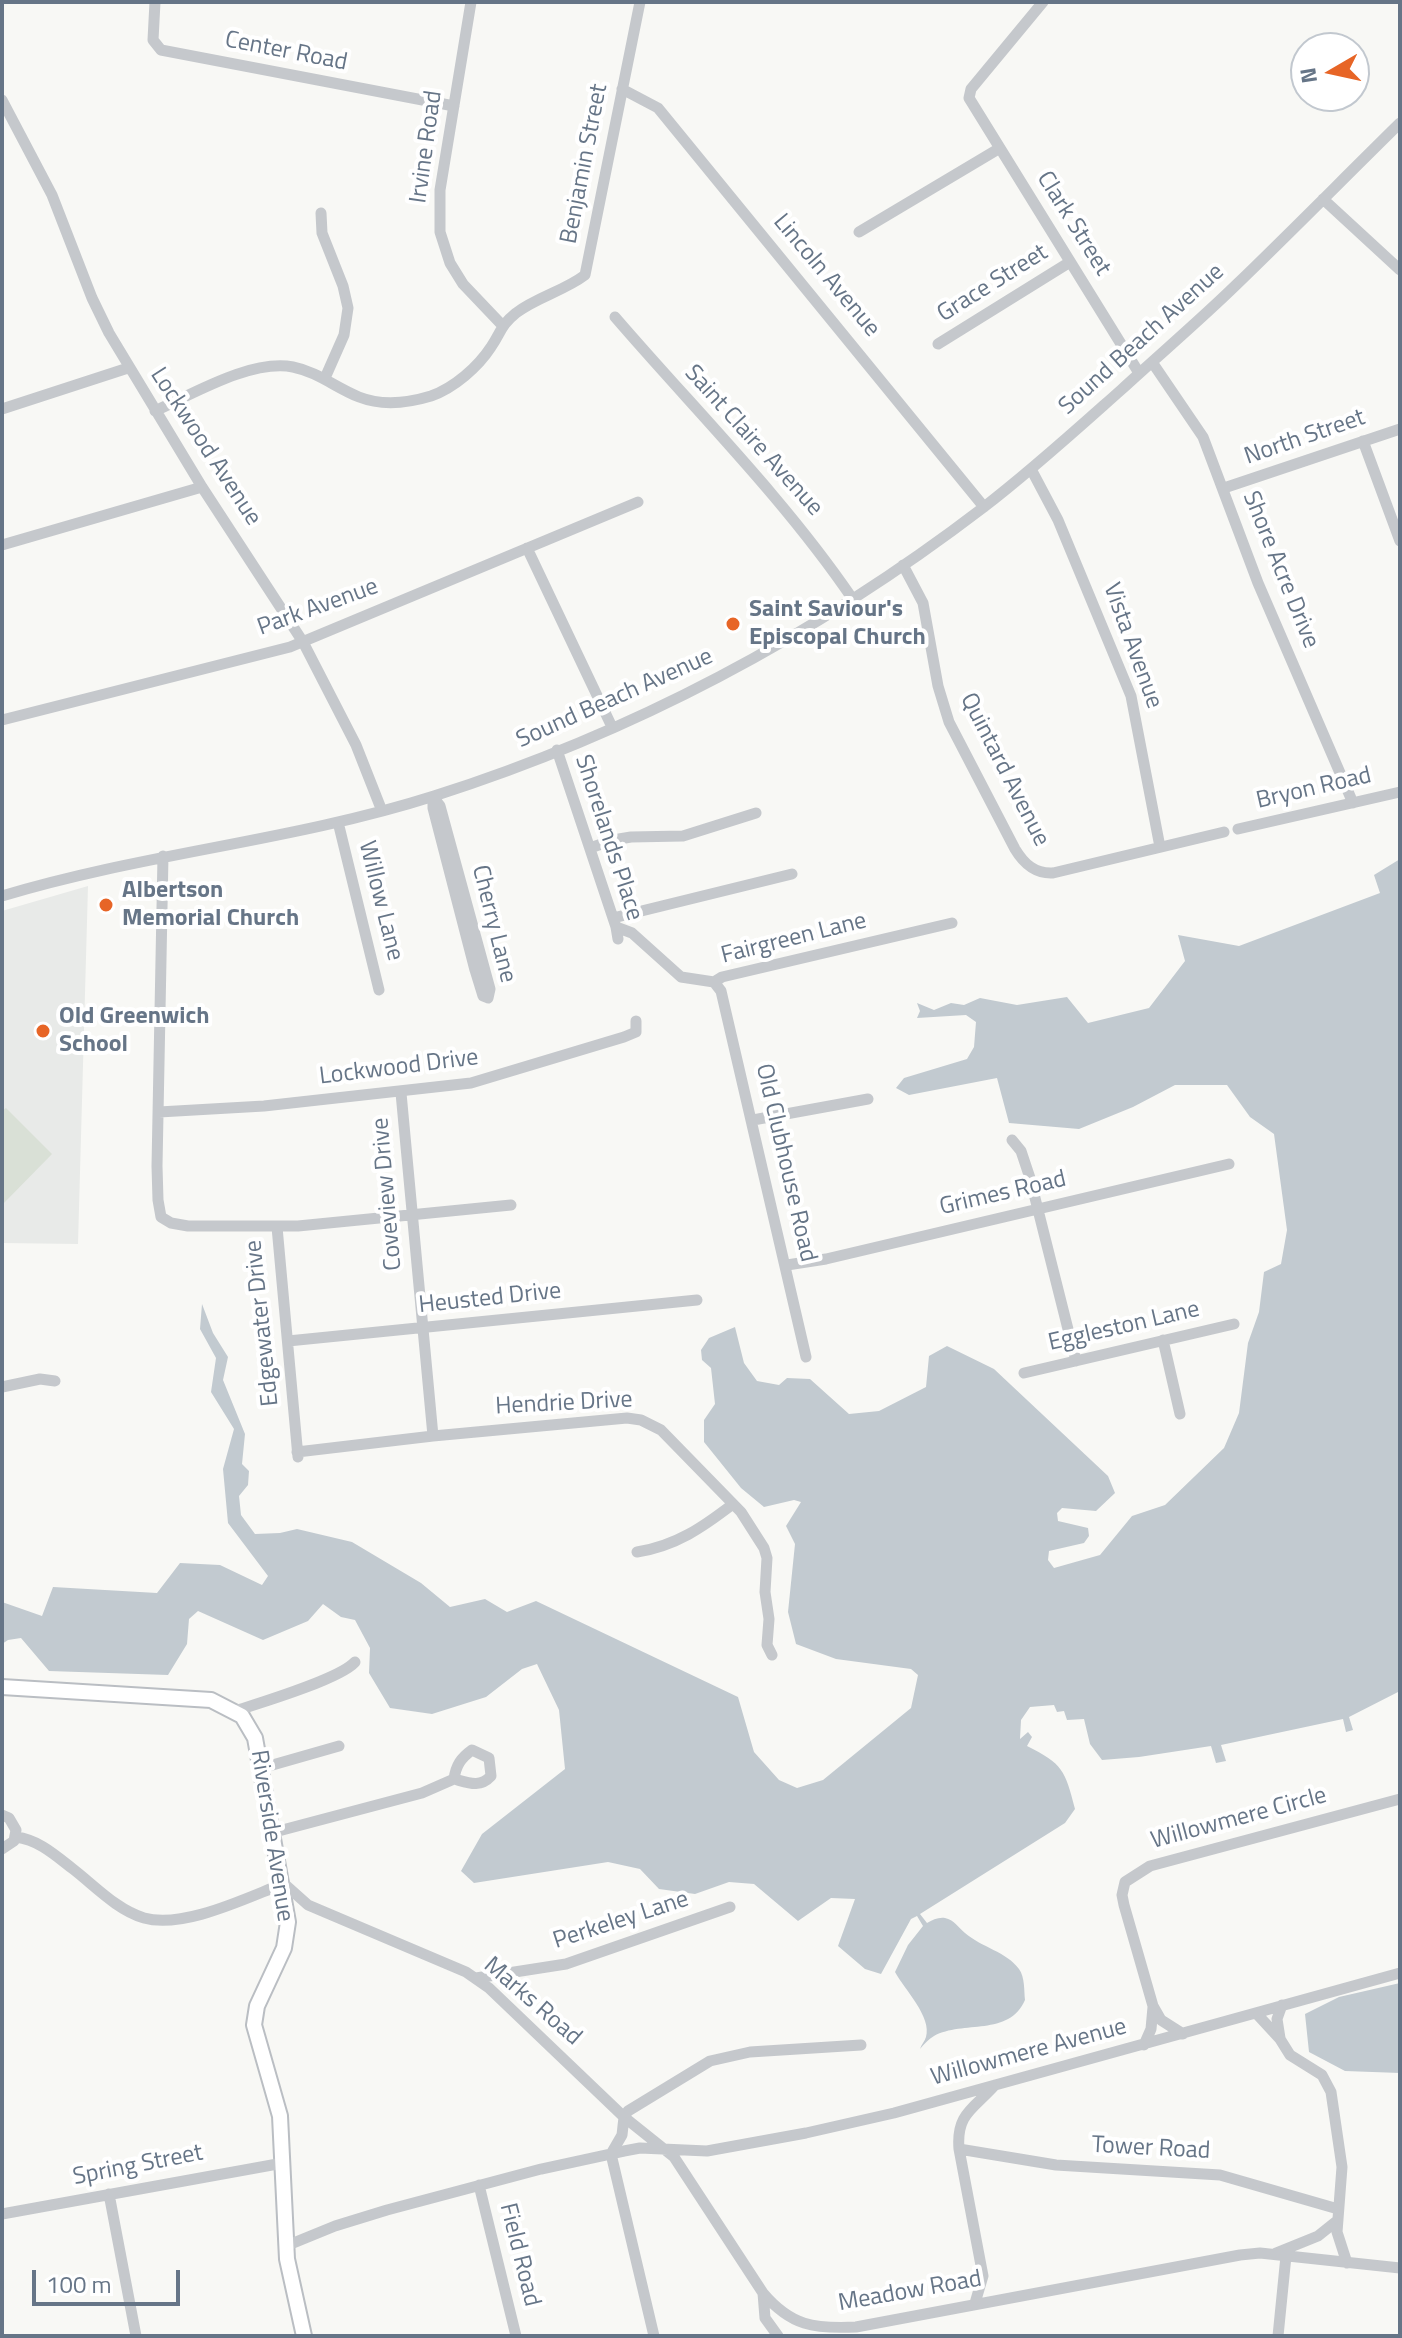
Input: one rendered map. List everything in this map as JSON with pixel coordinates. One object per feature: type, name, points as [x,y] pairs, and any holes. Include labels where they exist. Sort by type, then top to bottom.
[{"type":"street","name":"Center Road","points":[[155,2],[153,40],[161,50],[454,106]]},
{"type":"street","name":"Irvine Road","points":[[471,2],[440,190],[443,244],[463,284],[502,325]]},
{"type":"street","name":"Benjamin Street","points":[[155,411],[251,370],[271,367],[292,367],[325,378],[360,398],[389,403],[434,395],[451,386],[473,367],[491,347],[502,325],[521,310],[585,275],[640,2]]},
{"type":"street","name":"Clark Street","points":[[1043,2],[971,89],[969,98],[1139,373]]},
{"type":"street","name":"Lincoln Avenue","points":[[622,89],[658,108],[984,507]]},
{"type":"street","name":"Lockwood Avenue","points":[[2,100],[52,195],[92,298],[128,368],[303,642],[356,745],[382,811]]},
{"type":"street","name":"Sound Beach Avenue","points":[[2,896],[163,856],[338,822],[433,797],[557,750],[679,698],[775,648],[903,565],[1031,469],[1234,287],[1400,123]]},
{"type":"street","points":[[859,232],[1000,148]]},
{"type":"street","points":[[1323,199],[1400,270]]},
{"type":"street","points":[[321,213],[322,233],[343,286],[348,308],[344,335],[325,378]]},
{"type":"street","name":"Grace Street","points":[[938,344],[1070,262]]},
{"type":"street","name":"Saint Claire Avenue","points":[[615,317],[817,547],[852,598]]},
{"type":"street","name":"Shore Acre Drive","points":[[1152,362],[1203,437],[1247,557],[1353,803]]},
{"type":"street","points":[[2,409],[128,368]]},
{"type":"street","name":"North Street","points":[[1224,488],[1400,429]]},
{"type":"street","points":[[1363,441],[1400,541]]},
{"type":"street","name":"Vista Avenue","points":[[1031,469],[1058,520],[1131,696],[1160,847]]},
{"type":"street","points":[[2,545],[202,487]]},
{"type":"street","name":"Park Avenue","points":[[2,720],[303,642],[638,502]]},
{"type":"street","points":[[527,548],[612,727]]},
{"type":"street","name":"Quintard Avenue","points":[[903,565],[923,603],[938,686],[949,722],[1022,860],[1031,868],[1053,873],[1160,847]]},
{"type":"street","name":"Shorelands Place","points":[[557,750],[616,928]]},
{"type":"street","name":"Bryon Road","points":[[1238,829],[1400,792]]},
{"type":"street","name":"Cherry Lane","points":[[433,797],[440,806],[490,989],[488,998],[483,996],[475,970],[433,808],[433,797]]},
{"type":"street","points":[[590,848],[631,837],[683,836],[756,813]]},
{"type":"street","name":"Willow Lane","points":[[338,822],[379,990]]},
{"type":"street","points":[[1160,847],[1224,832]]},
{"type":"street","name":"Edgewater Drive","points":[[163,856],[158,1200],[161,1217],[171,1223],[188,1226],[277,1227],[298,1455]]},
{"type":"street","points":[[616,928],[792,874]]},
{"type":"street","name":"Fairgreen Lane","points":[[616,928],[632,933],[681,977],[714,982],[722,977],[952,923]]},
{"type":"street","name":"Old Clubhouse Road","points":[[714,982],[721,991],[753,1120],[806,1357]]},
{"type":"street","name":"Lockwood Drive","points":[[159,1112],[401,1093],[493,1079],[636,1026]]},
{"type":"street","name":"Coveview Drive","points":[[401,1093],[433,1436]]},
{"type":"street","points":[[753,1120],[868,1099]]},
{"type":"street","points":[[1012,1140],[1021,1151],[1076,1361]]},
{"type":"street","name":"Grimes Road","points":[[787,1265],[826,1259],[1229,1164]]},
{"type":"street","points":[[277,1227],[511,1205]]},
{"type":"street","name":"Heusted Drive","points":[[288,1341],[697,1300]]},
{"type":"street","name":"Eggleston Lane","points":[[1024,1373],[1234,1324]]},
{"type":"street","points":[[1163,1340],[1180,1414]]},
{"type":"street","points":[[2,1387],[40,1379],[55,1381]]},
{"type":"street","name":"Hendrie Drive","points":[[298,1455],[433,1436],[627,1418],[641,1420],[661,1430],[757,1533],[767,1558],[767,1645],[772,1655]]},
{"type":"street","points":[[637,1552],[665,1547],[683,1539],[733,1504]]},
{"type":"street","points":[[2,1687],[211,1700],[235,1711],[343,1671],[355,1662]]},
{"type":"street","name":"Riverside Avenue","points":[[235,1711],[251,1729],[262,1768],[279,1881],[287,1906],[284,1948],[257,2006],[254,2025],[277,2100],[286,2246],[304,2336]]},
{"type":"street","points":[[262,1768],[339,1746]]},
{"type":"street","points":[[271,1833],[422,1793],[454,1779]]},
{"type":"street","name":"Willowmere Circle","points":[[1144,2045],[1153,2006],[1122,1895],[1125,1882],[1131,1876],[1150,1866],[1400,1799]]},
{"type":"street","points":[[2,1815],[14,1823],[16,1837],[2,1849]]},
{"type":"street","points":[[16,1837],[36,1842],[120,1906],[145,1918],[158,1920],[222,1907],[279,1881]]},
{"type":"street","name":"Marks Road","points":[[279,1881],[308,1905],[476,1978],[624,2117],[665,2149]]},
{"type":"street","points":[[288,1922],[308,1905]]},
{"type":"street","name":"Perkeley Lane","points":[[476,1978],[592,1957],[730,1907]]},
{"type":"street","name":"Willowmere Avenue","points":[[665,2149],[707,2151],[894,2113],[1400,1973]]},
{"type":"street","points":[[1280,2039],[1277,2019],[1282,2005]]},
{"type":"street","points":[[1153,2006],[1161,2020],[1183,2034]]},
{"type":"street","points":[[1256,2013],[1290,2055],[1322,2075],[1331,2092],[1342,2167],[1338,2214],[1340,2246],[1347,2263]]},
{"type":"street","points":[[654,2336],[611,2154],[622,2135],[624,2117],[641,2102],[710,2061],[750,2052],[861,2045]]},
{"type":"street","points":[[995,2085],[962,2120],[959,2149],[983,2276],[998,2298]]},
{"type":"street","points":[[286,2246],[335,2226],[479,2185],[640,2148],[665,2149]]},
{"type":"street","name":"Meadow Road","points":[[665,2149],[685,2172],[763,2293],[778,2311],[810,2326],[856,2327],[1240,2255],[1272,2254],[1400,2268]]},
{"type":"street","name":"Tower Road","points":[[959,2149],[1056,2165],[1220,2175],[1338,2214]]},
{"type":"street","name":"Spring Street","points":[[2,2214],[283,2163]]},
{"type":"street","name":"Field Road","points":[[479,2185],[516,2336]]},
{"type":"street","points":[[109,2194],[136,2336]]},
{"type":"street","points":[[1272,2254],[1318,2236],[1338,2214]]},
{"type":"street","points":[[1278,2336],[1286,2256]]},
{"type":"street","points":[[975,2303],[983,2276]]},
{"type":"street","points":[[763,2293],[765,2318],[778,2336]]},
{"type":"street","points":[[844,2336],[856,2327]]},
{"type":"shaded area","points":[[1400,859],[1400,1691],[1349,1717],[1353,1730],[1346,1732],[1343,1719],[1221,1745],[1226,1761],[1216,1763],[1211,1746],[1102,1760],[1090,1744],[1084,1719],[1067,1720],[1064,1711],[1057,1712],[1054,1705],[1030,1707],[1021,1720],[1020,1739],[1028,1732],[1032,1737],[1027,1746],[1061,1770],[1075,1809],[1065,1823],[920,1914],[927,1923],[940,1918],[951,1920],[971,1938],[1014,1963],[1021,1972],[1025,2000],[1018,2012],[1008,2019],[946,2031],[932,2037],[920,2049],[926,2037],[925,2021],[895,1972],[908,1945],[923,1926],[917,1916],[911,1919],[881,1974],[865,1969],[838,1946],[855,1899],[831,1898],[798,1921],[754,1884],[729,1882],[695,1894],[659,1889],[640,1869],[608,1862],[474,1883],[461,1871],[482,1834],[565,1769],[559,1710],[537,1664],[522,1669],[486,1697],[432,1714],[390,1708],[369,1673],[370,1648],[355,1620],[341,1617],[323,1604],[308,1621],[263,1640],[198,1611],[189,1619],[187,1644],[168,1675],[49,1671],[21,1638],[2,1644],[2,1602],[42,1616],[53,1587],[157,1593],[180,1563],[220,1565],[262,1585],[268,1576],[228,1523],[223,1469],[234,1429],[211,1392],[216,1358],[200,1329],[202,1304],[213,1333],[228,1357],[223,1380],[245,1434],[242,1464],[249,1471],[248,1485],[239,1496],[241,1515],[255,1534],[297,1529],[352,1542],[421,1583],[450,1607],[485,1599],[507,1612],[536,1601],[738,1697],[754,1752],[779,1780],[797,1788],[823,1780],[911,1708],[918,1675],[911,1669],[836,1659],[796,1644],[788,1612],[795,1544],[786,1526],[801,1502],[794,1500],[764,1507],[741,1488],[704,1442],[704,1420],[715,1404],[711,1368],[702,1360],[701,1350],[709,1338],[735,1327],[744,1363],[757,1381],[779,1385],[787,1378],[810,1379],[849,1414],[879,1411],[926,1387],[929,1356],[947,1346],[994,1369],[1108,1476],[1115,1493],[1096,1511],[1062,1508],[1057,1513],[1058,1521],[1088,1528],[1089,1536],[1084,1543],[1049,1551],[1048,1560],[1054,1568],[1100,1555],[1132,1516],[1165,1505],[1224,1448],[1239,1413],[1248,1343],[1259,1312],[1264,1272],[1281,1264],[1287,1230],[1274,1134],[1250,1117],[1227,1085],[1175,1085],[1133,1107],[1079,1129],[1009,1123],[997,1078],[909,1095],[896,1088],[904,1078],[967,1059],[974,1047],[976,1022],[966,1015],[917,1018],[920,1011],[917,1003],[934,1010],[951,1003],[964,1005],[980,998],[1017,1005],[1067,997],[1088,1023],[1149,1008],[1185,961],[1178,935],[1239,946],[1380,893],[1374,875]]},
{"type":"shaded area","name":"Old Greenwich School","points":[[88,886],[78,1244],[2,1243],[2,911]]},
{"type":"shaded area","points":[[6,1108],[52,1154],[2,1205],[2,1111]]},
{"type":"shaded area","points":[[1400,1983],[1400,2073],[1345,2071],[1309,2052],[1305,2014],[1339,1997]]},
{"type":"place","name":"Saint Saviour's Episcopal Church","points":[[733,624]]},
{"type":"place","name":"Albertson Memorial Church","points":[[106,905]]},
{"type":"place","name":"Old Greenwich School","points":[[43,1031]]}]
